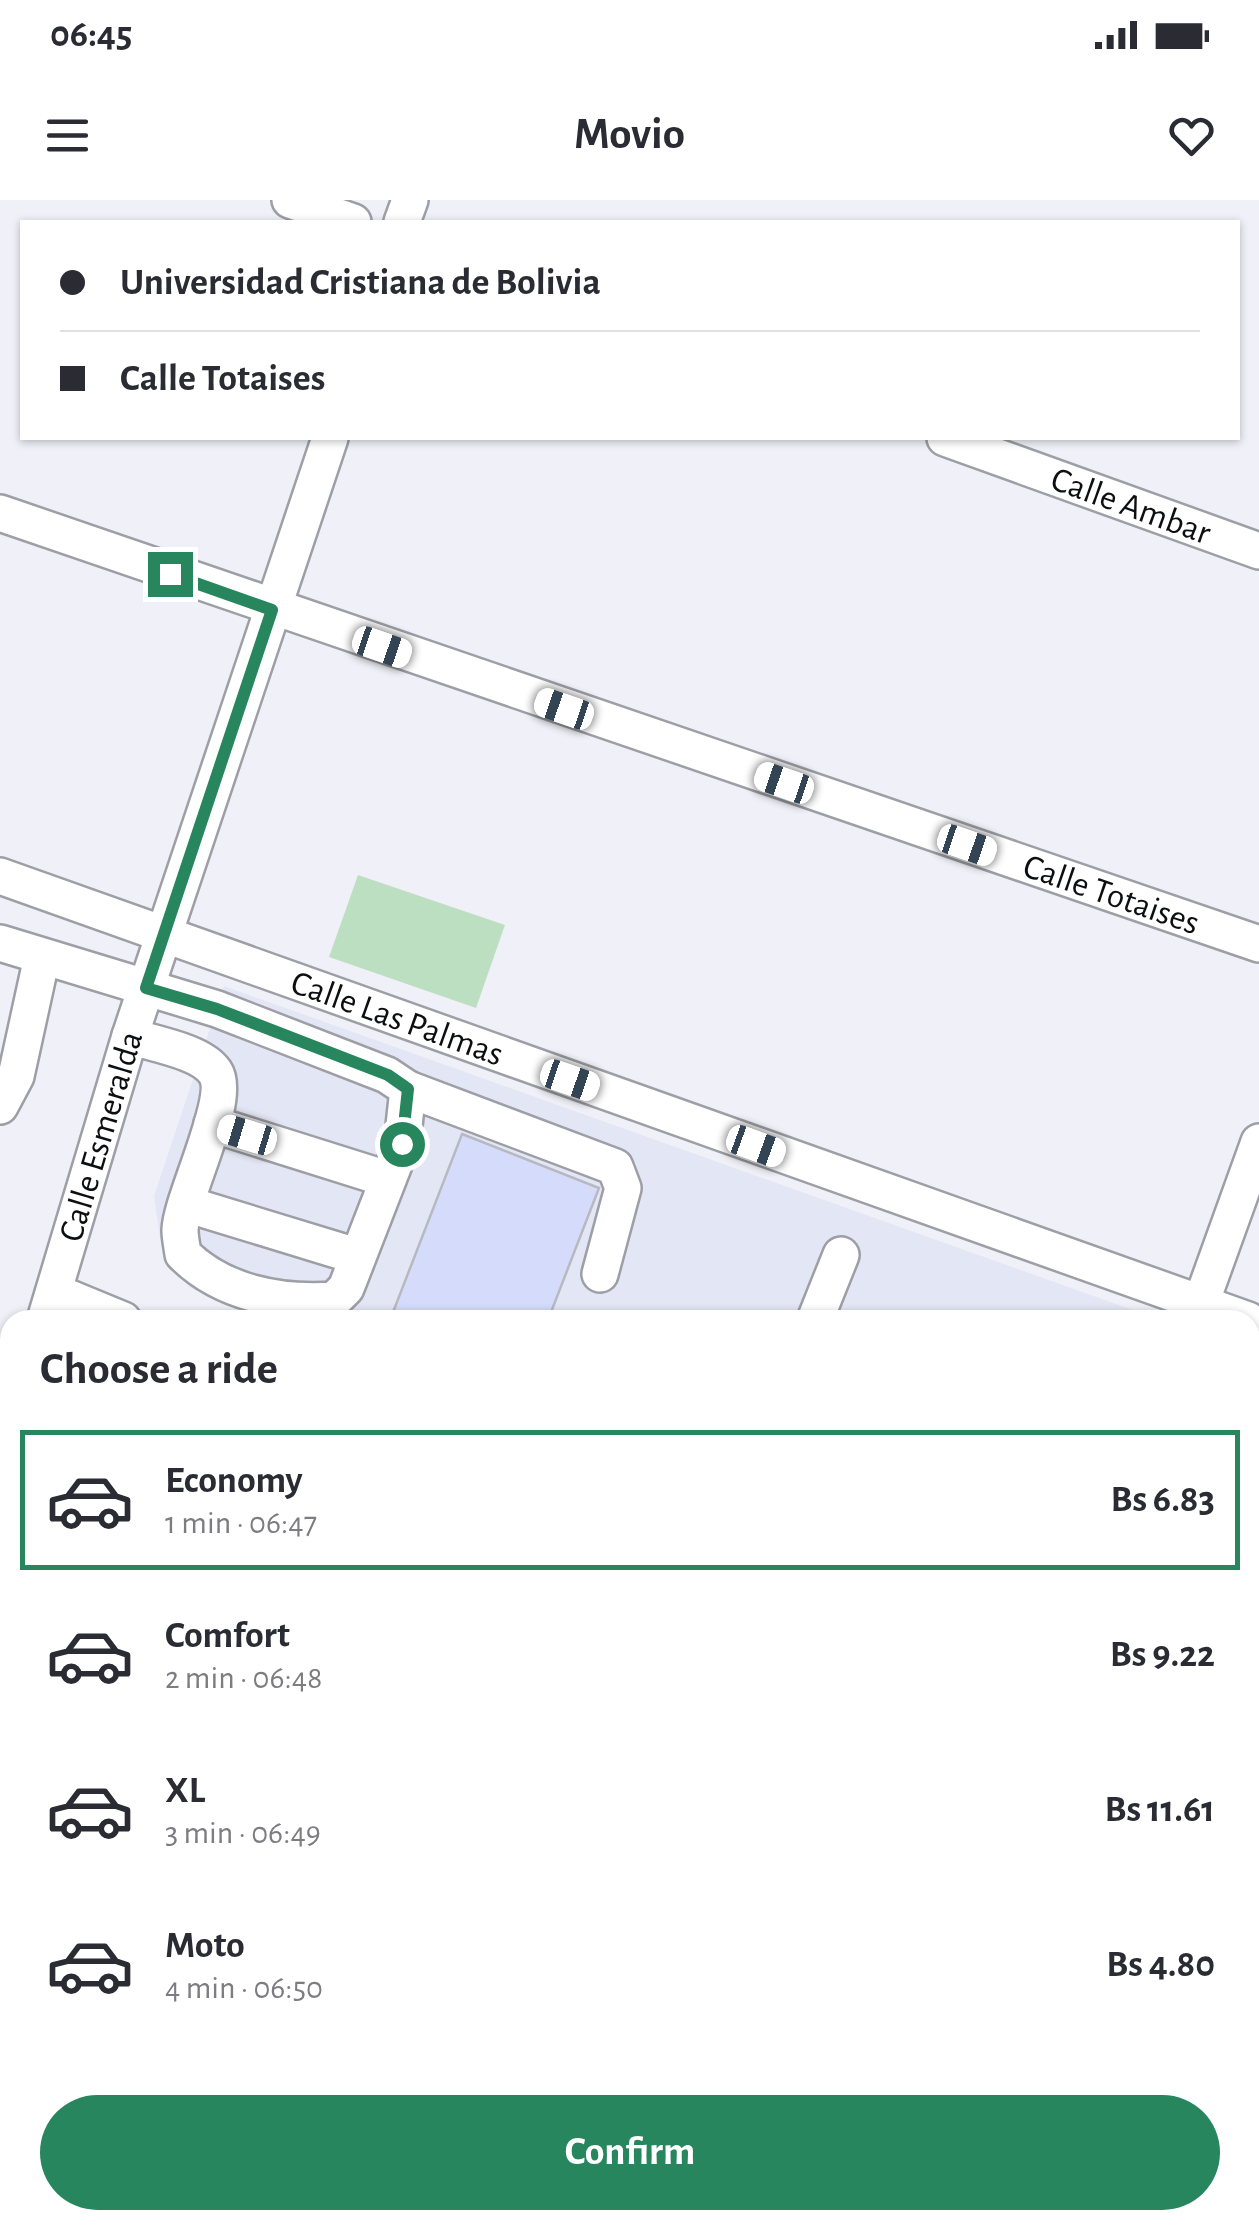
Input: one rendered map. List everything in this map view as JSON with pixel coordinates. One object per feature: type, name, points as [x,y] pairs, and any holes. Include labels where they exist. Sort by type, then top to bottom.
[{"type":"street","points":[[290,200],[347,220]]},
{"type":"street","name":"Calle Esmeralda","points":[[50,1306],[162,936],[329,440]]},
{"type":"street","name":"Calle Ambar","points":[[951,440],[1259,552]]},
{"type":"street","name":"Calle Totaises","points":[[0,513],[272,610],[1259,944]]},
{"type":"street","name":"Calle Las Palmas","points":[[0,876],[1220,1310]]},
{"type":"street","points":[[0,942],[234,1015],[388,1075],[408,1089],[615,1167],[623,1188],[600,1274]]},
{"type":"street","points":[[0,1106],[16,1076],[42,957]]},
{"type":"street","points":[[130,1036],[200,1061],[215,1072],[219,1084],[212,1124],[180,1229],[184,1254],[221,1282],[265,1296],[334,1300],[346,1288],[402,1144],[408,1089]]},
{"type":"street","points":[[212,1124],[388,1179]]},
{"type":"street","points":[[1202,1304],[1259,1142]]},
{"type":"street","points":[[186,1204],[356,1256]]},
{"type":"street","points":[[819,1310],[841,1255]]},
{"type":"shaded area","points":[[224,986],[1133,1310],[246,1310],[190,1288],[160,1238],[154,1196]]},
{"type":"green space","points":[[358,875],[505,925],[476,1008],[329,957]]},
{"type":"building","points":[[462,1134],[599,1188],[552,1310],[394,1310]]},
{"type":"route","points":[[170,574],[272,610],[146,988],[217,1009],[388,1075],[408,1089],[402,1144]]}]
